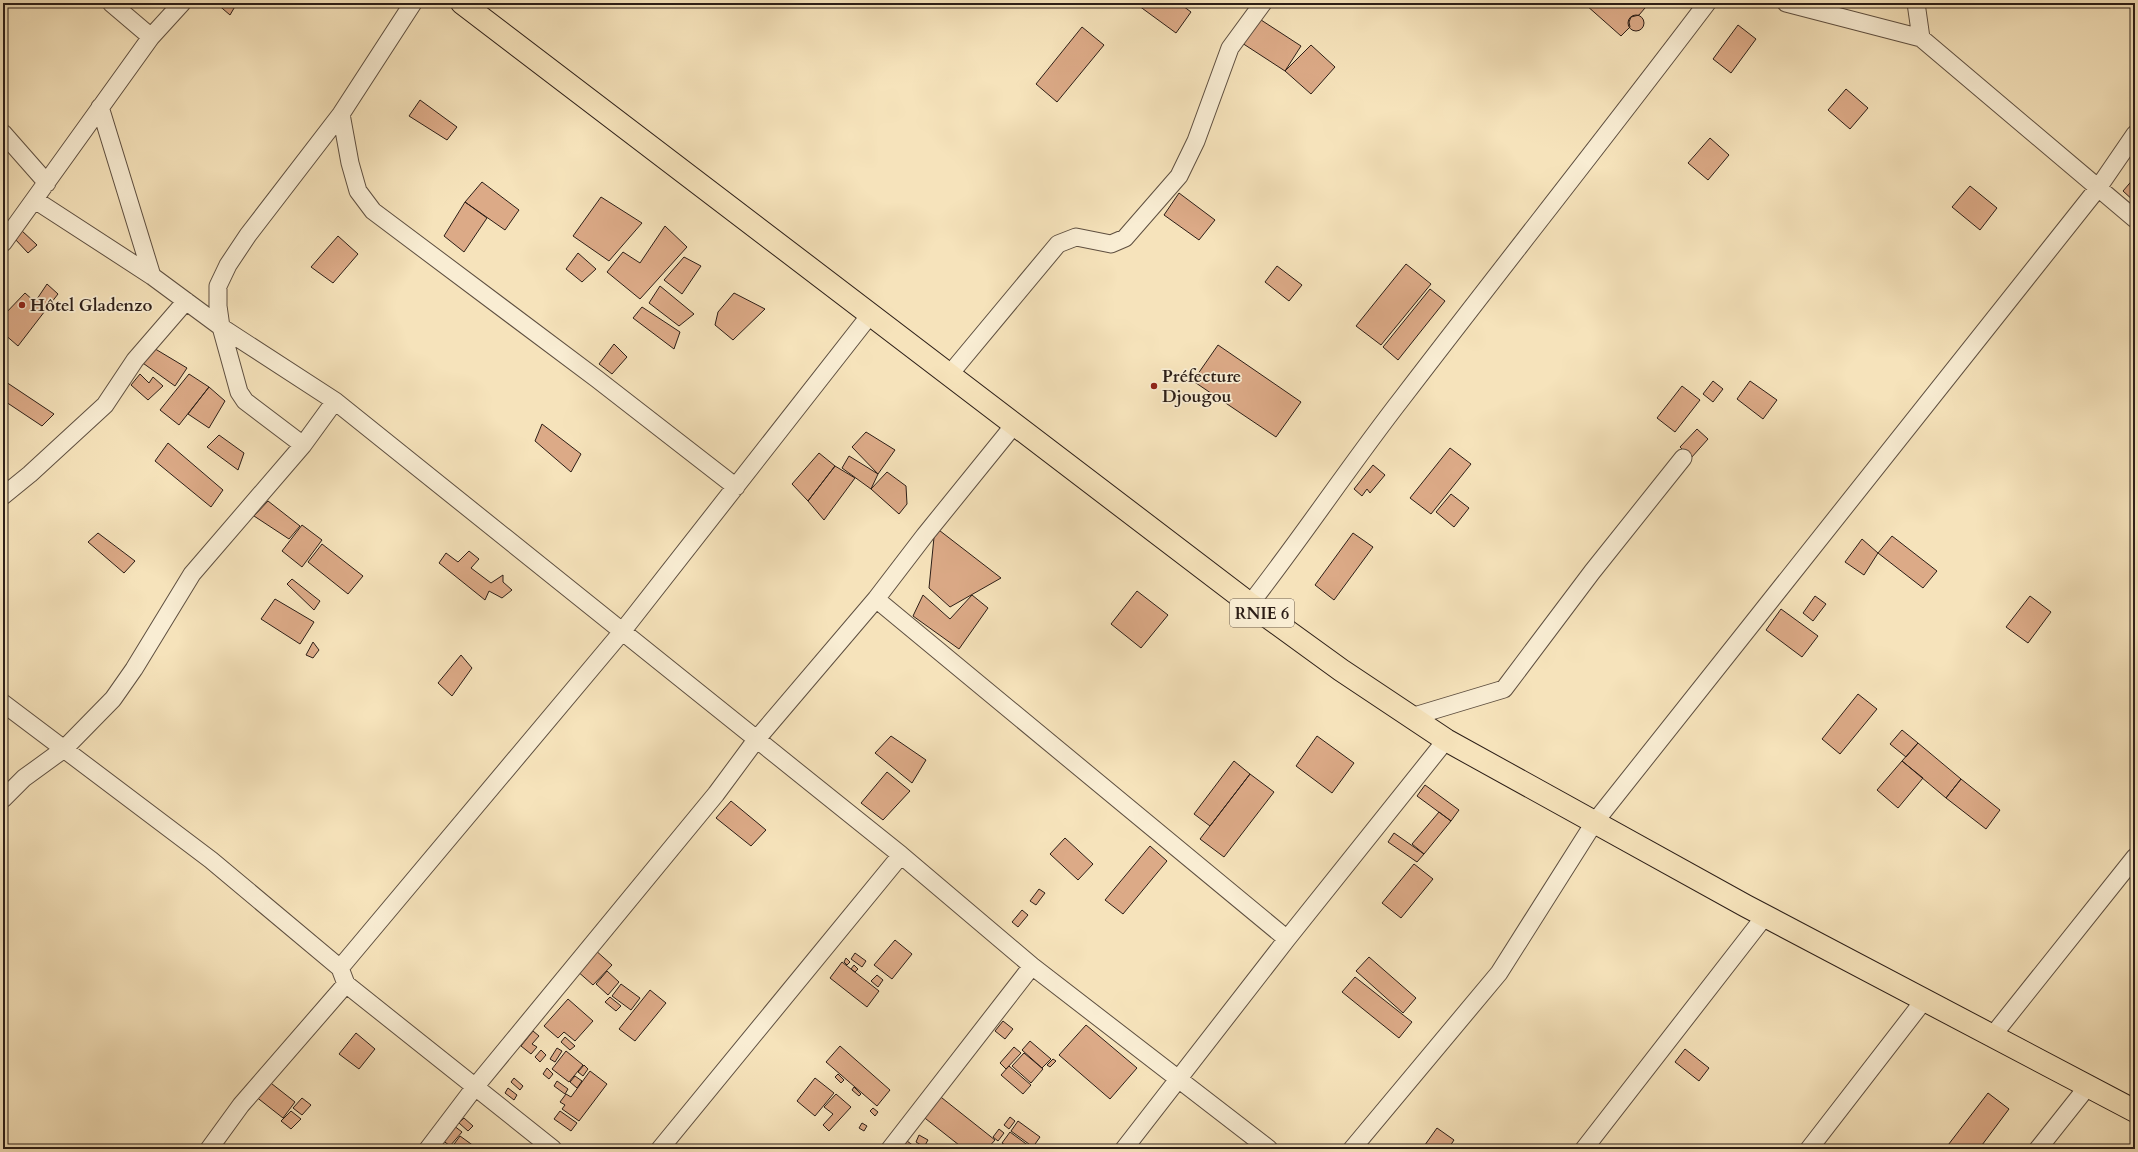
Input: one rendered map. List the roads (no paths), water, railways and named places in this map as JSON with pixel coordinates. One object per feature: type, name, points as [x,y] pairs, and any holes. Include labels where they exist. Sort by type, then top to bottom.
[{"type":"main road","name":"RNIE 6","points":[[462,3],[870,316],[1250,604],[1411,717],[1446,740],[1594,823],[1765,916],[2135,1111]]},
{"type":"street","points":[[111,3],[151,38]]},
{"type":"street","points":[[3,243],[36,200],[100,107],[151,38],[182,3]]},
{"type":"street","points":[[303,445],[245,401],[236,385],[221,327],[218,286],[228,265],[248,235],[341,114],[412,3]]},
{"type":"street","points":[[949,375],[1058,244],[1076,237],[1111,244],[1125,238],[1179,176],[1196,141],[1230,48],[1263,3]]},
{"type":"street","points":[[1250,604],[1298,542],[1354,461],[1565,190],[1708,3]]},
{"type":"street","points":[[1786,3],[1921,38],[2135,219]]},
{"type":"street","points":[[1916,3],[1921,38]]},
{"type":"street","points":[[100,107],[152,276]]},
{"type":"street","points":[[341,114],[350,163],[358,191],[373,211],[597,379],[736,487]]},
{"type":"street","points":[[3,133],[47,183]]},
{"type":"street","points":[[1352,1149],[1499,973],[1594,823],[2098,188],[2135,134]]},
{"type":"street","points":[[36,200],[152,276],[221,327],[335,401],[621,633],[901,855],[1032,966],[1269,1149]]},
{"type":"street","points":[[3,496],[30,474],[105,405],[135,360],[186,301]]},
{"type":"street","points":[[209,1149],[245,1100],[343,976],[621,633],[870,316]]},
{"type":"street","points":[[3,799],[24,778],[64,749],[113,699],[134,669],[192,574],[303,445],[335,401]]},
{"type":"street","points":[[428,1149],[475,1087],[716,794],[756,740],[876,599],[925,535],[1014,425]]},
{"type":"street","points":[[1411,717],[1504,689],[1592,572],[1683,458]]},
{"type":"street","points":[[876,599],[1287,939]]},
{"type":"street","points":[[3,703],[211,860],[343,976],[475,1087],[553,1149]]},
{"type":"street","points":[[1124,1149],[1287,939],[1446,740]]},
{"type":"street","points":[[660,1149],[901,855]]},
{"type":"street","points":[[1993,1035],[2135,858]]},
{"type":"street","points":[[1584,1149],[1765,916]]},
{"type":"street","points":[[890,1149],[1032,966]]},
{"type":"street","points":[[1809,1149],[1925,999]]},
{"type":"street","points":[[2038,1149],[2088,1086]]},
{"type":"place","name":"Hôtel Gladenzo","points":[[22,305]]},
{"type":"place","name":"Préfecture Djougou","points":[[1154,386]]}]
